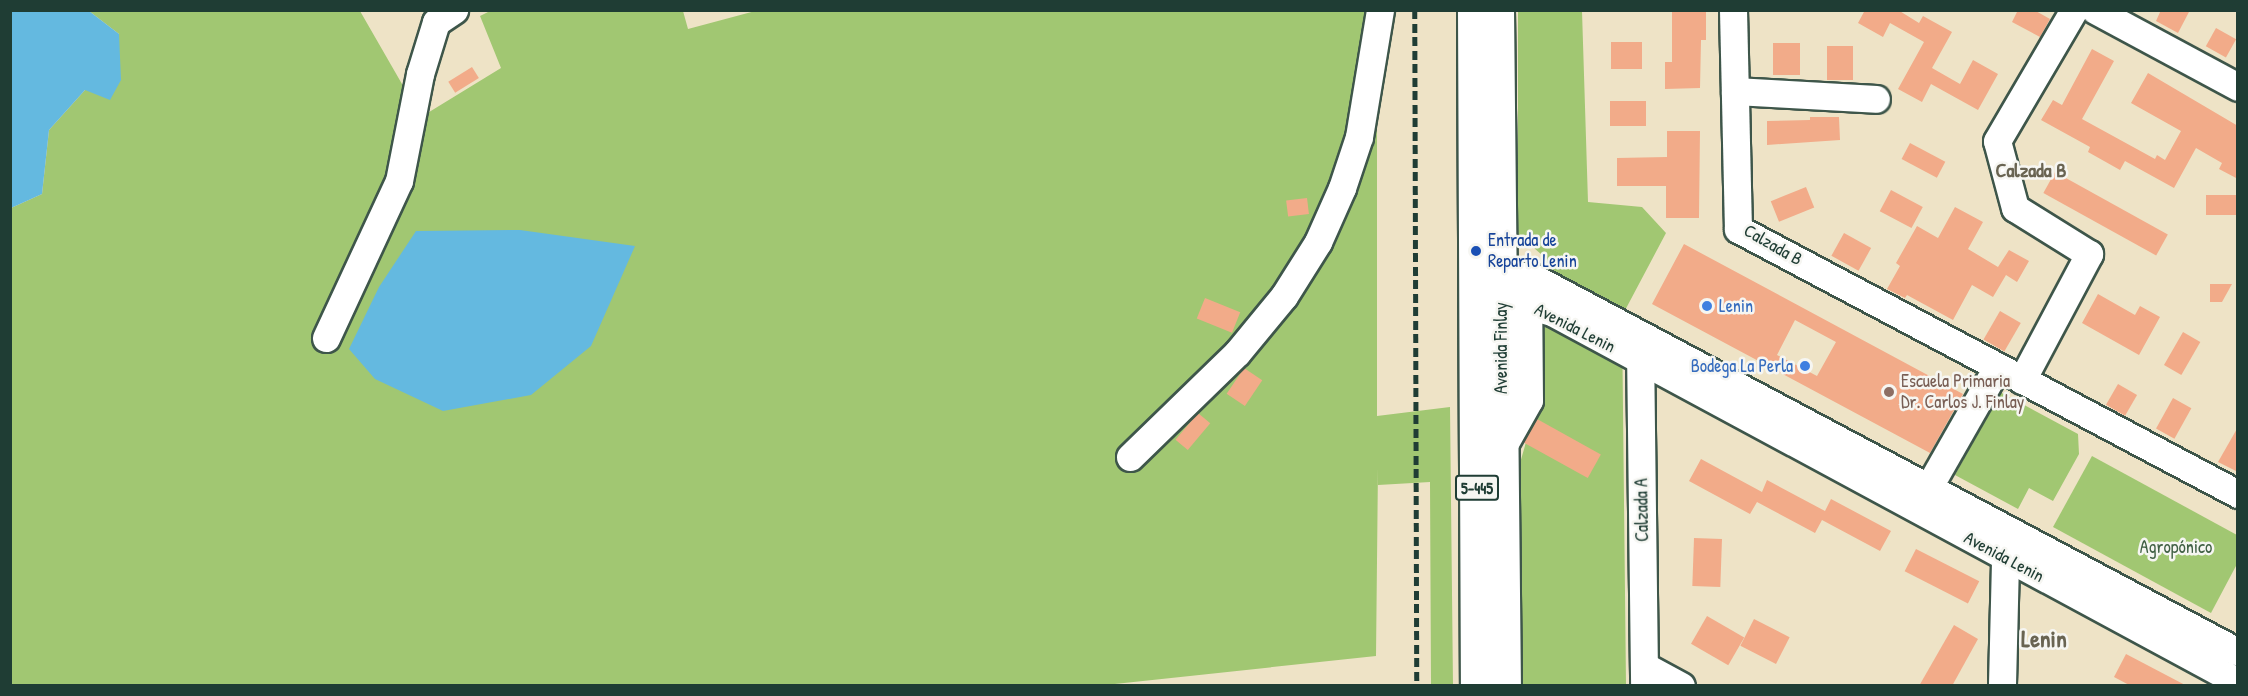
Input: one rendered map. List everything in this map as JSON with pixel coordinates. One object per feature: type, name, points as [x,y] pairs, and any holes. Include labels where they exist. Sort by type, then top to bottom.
[{"type":"highway","name":"Avenida Finlay","points":[[1474,10],[1507,289],[1477,686]]},
{"type":"highway","name":"Avenida Finlay","points":[[1497,10],[1507,289],[1502,448],[1504,686]]},
{"type":"street","points":[[1130,457],[1237,353],[1284,296],[1318,242],[1342,189],[1359,137],[1380,10]]},
{"type":"street","name":"Calzada B","points":[[1733,10],[1738,229],[2238,495]]},
{"type":"street","points":[[2022,380],[2090,254],[2015,208],[1997,141],[2074,10]]},
{"type":"street","points":[[2095,10],[2238,87]]},
{"type":"street","points":[[326,338],[399,181],[420,74],[445,16]]},
{"type":"street","points":[[1735,91],[1876,99]]},
{"type":"street","name":"Avenida Lenin","points":[[1507,289],[1639,334],[1922,499],[2005,557],[2238,682]]},
{"type":"street","name":"Avenida Lenin","points":[[1507,289],[1640,361],[2238,652]]},
{"type":"street","name":"Calzada A","points":[[1639,334],[1644,676]]},
{"type":"street","points":[[1922,499],[1997,367]]},
{"type":"street","points":[[2002,685],[2005,557]]},
{"type":"street","points":[[1644,676],[1681,686]]},
{"type":"green space","points":[[759,10],[1377,11],[1377,416],[1450,407],[1453,685],[1431,685],[1430,482],[1378,485],[1378,467],[1376,656],[1096,686],[11,686],[11,208],[42,194],[49,130],[85,90],[119,34],[89,11],[360,11],[421,117],[501,68],[480,16],[490,11],[683,11],[688,29]]},
{"type":"green space","points":[[1518,11],[1582,11],[1588,202],[1642,207],[1666,233],[1622,316],[1626,685],[1521,685],[1520,463],[1537,404],[1542,255],[1518,234]]},
{"type":"green space","points":[[2000,392],[2078,434],[2079,454],[2053,501],[2029,488],[2018,509],[1955,475]]},
{"type":"green space","name":"Agropónico","points":[[2092,456],[2237,535],[2237,564],[2211,613],[2053,527]]},
{"type":"water","points":[[11,10],[89,11],[119,34],[121,80],[110,100],[85,90],[49,130],[42,194],[11,208]]},
{"type":"water","points":[[520,230],[635,246],[591,346],[531,395],[443,411],[375,379],[349,349],[379,287],[416,231]]},
{"type":"building","points":[[1672,10],[1706,10],[1706,40],[1701,40],[1700,88],[1665,89],[1665,62],[1672,62]]},
{"type":"building","points":[[1865,10],[1898,10],[1919,23],[1923,16],[1952,32],[1932,68],[1960,84],[1973,60],[1998,74],[1978,110],[1931,84],[1922,102],[1898,89],[1924,42],[1890,23],[1883,37],[1858,23]]},
{"type":"building","points":[[2018,10],[2034,10],[2050,19],[2040,37],[2012,22]]},
{"type":"building","points":[[2161,10],[2190,10],[2178,33],[2156,21]]},
{"type":"building","points":[[2216,28],[2236,39],[2226,58],[2206,46]]},
{"type":"building","points":[[1611,42],[1642,42],[1642,69],[1611,69]]},
{"type":"building","points":[[1773,43],[1800,43],[1800,75],[1773,75]]},
{"type":"building","points":[[1827,46],[1853,46],[1853,80],[1827,80]]},
{"type":"building","points":[[2092,49],[2114,61],[2082,119],[2155,159],[2157,155],[2165,160],[2181,131],[2131,103],[2148,73],[2238,126],[2238,179],[2219,169],[2222,163],[2196,148],[2174,188],[2125,161],[2120,170],[2088,152],[2090,147],[2041,120],[2053,100],[2062,105]]},
{"type":"building","points":[[472,67],[479,78],[455,93],[448,82]]},
{"type":"building","points":[[1610,101],[1646,101],[1646,126],[1610,126]]},
{"type":"building","points":[[1810,117],[1839,117],[1840,140],[1767,145],[1767,121],[1810,120]]},
{"type":"building","points":[[1667,131],[1700,131],[1699,218],[1666,218],[1666,186],[1617,186],[1617,158],[1667,157]]},
{"type":"building","points":[[1910,143],[1945,162],[1937,178],[1902,159]]},
{"type":"building","points":[[2055,172],[2168,235],[2156,256],[2043,193]]},
{"type":"building","points":[[1806,187],[1814,207],[1779,222],[1771,201]]},
{"type":"building","points":[[1891,190],[1923,207],[1912,228],[1880,211]]},
{"type":"building","points":[[2206,195],[2236,195],[2236,215],[2206,215]]},
{"type":"building","points":[[1307,198],[1309,214],[1288,216],[1286,201]]},
{"type":"building","points":[[1955,207],[1983,222],[1968,249],[1998,267],[2009,250],[2029,261],[2017,282],[2006,275],[1993,297],[1972,285],[1953,320],[1907,295],[1905,298],[1887,289],[1900,266],[1896,263],[1917,226],[1938,238]]},
{"type":"building","points":[[1844,233],[1871,248],[1859,271],[1831,256]]},
{"type":"building","points":[[1684,244],[1963,394],[1930,453],[1652,304]],"holes":[[[1795,320],[1836,342],[1817,376],[1777,355]]]},
{"type":"building","points":[[2210,284],[2232,284],[2222,302],[2210,302]]},
{"type":"building","points":[[2098,294],[2135,315],[2140,306],[2160,317],[2139,355],[2082,323]]},
{"type":"building","points":[[1205,298],[1240,312],[1232,333],[1197,318]]},
{"type":"building","points":[[2000,311],[2021,323],[2004,352],[1984,340]]},
{"type":"building","points":[[2183,332],[2200,342],[2181,375],[2164,365]]},
{"type":"building","points":[[1244,368],[1262,380],[1245,406],[1227,394]]},
{"type":"building","points":[[2118,384],[2137,395],[2125,416],[2106,405]]},
{"type":"building","points":[[2173,398],[2191,408],[2174,439],[2156,429]]},
{"type":"building","points":[[1198,413],[1210,423],[1188,450],[1176,440]]},
{"type":"building","points":[[1537,419],[1601,454],[1588,478],[1524,443]]},
{"type":"building","points":[[2238,427],[2238,472],[2218,462]]},
{"type":"building","points":[[1701,459],[1762,492],[1767,480],[1825,511],[1831,499],[1891,531],[1880,551],[1822,520],[1815,533],[1757,502],[1750,514],[1689,481]]},
{"type":"building","points":[[1694,538],[1722,539],[1720,587],[1692,586]]},
{"type":"building","points":[[1916,549],[1979,581],[1968,604],[1905,571]]},
{"type":"building","points":[[1707,616],[1744,638],[1728,665],[1691,644]]},
{"type":"building","points":[[1754,619],[1790,637],[1776,664],[1740,646]]},
{"type":"building","points":[[1954,625],[1978,639],[1952,686],[1919,686]]},
{"type":"building","points":[[2126,654],[2187,686],[2131,686],[2114,677]]},
{"type":"railway","points":[[1415,10],[1417,686]]},
{"type":"place","name":"Entrada de Reparto Lenin","points":[[1476,251]]},
{"type":"place","name":"Lenin","points":[[1707,306]]},
{"type":"place","name":"Bodega La Perla","points":[[1805,366]]},
{"type":"place","name":"Escuela Primaria Dr. Carlos J. Finlay","points":[[1889,392]]},
{"type":"district","name":"Calzada B","points":[[2031,169]]},
{"type":"district","name":"Lenin","points":[[2044,639]]}]
